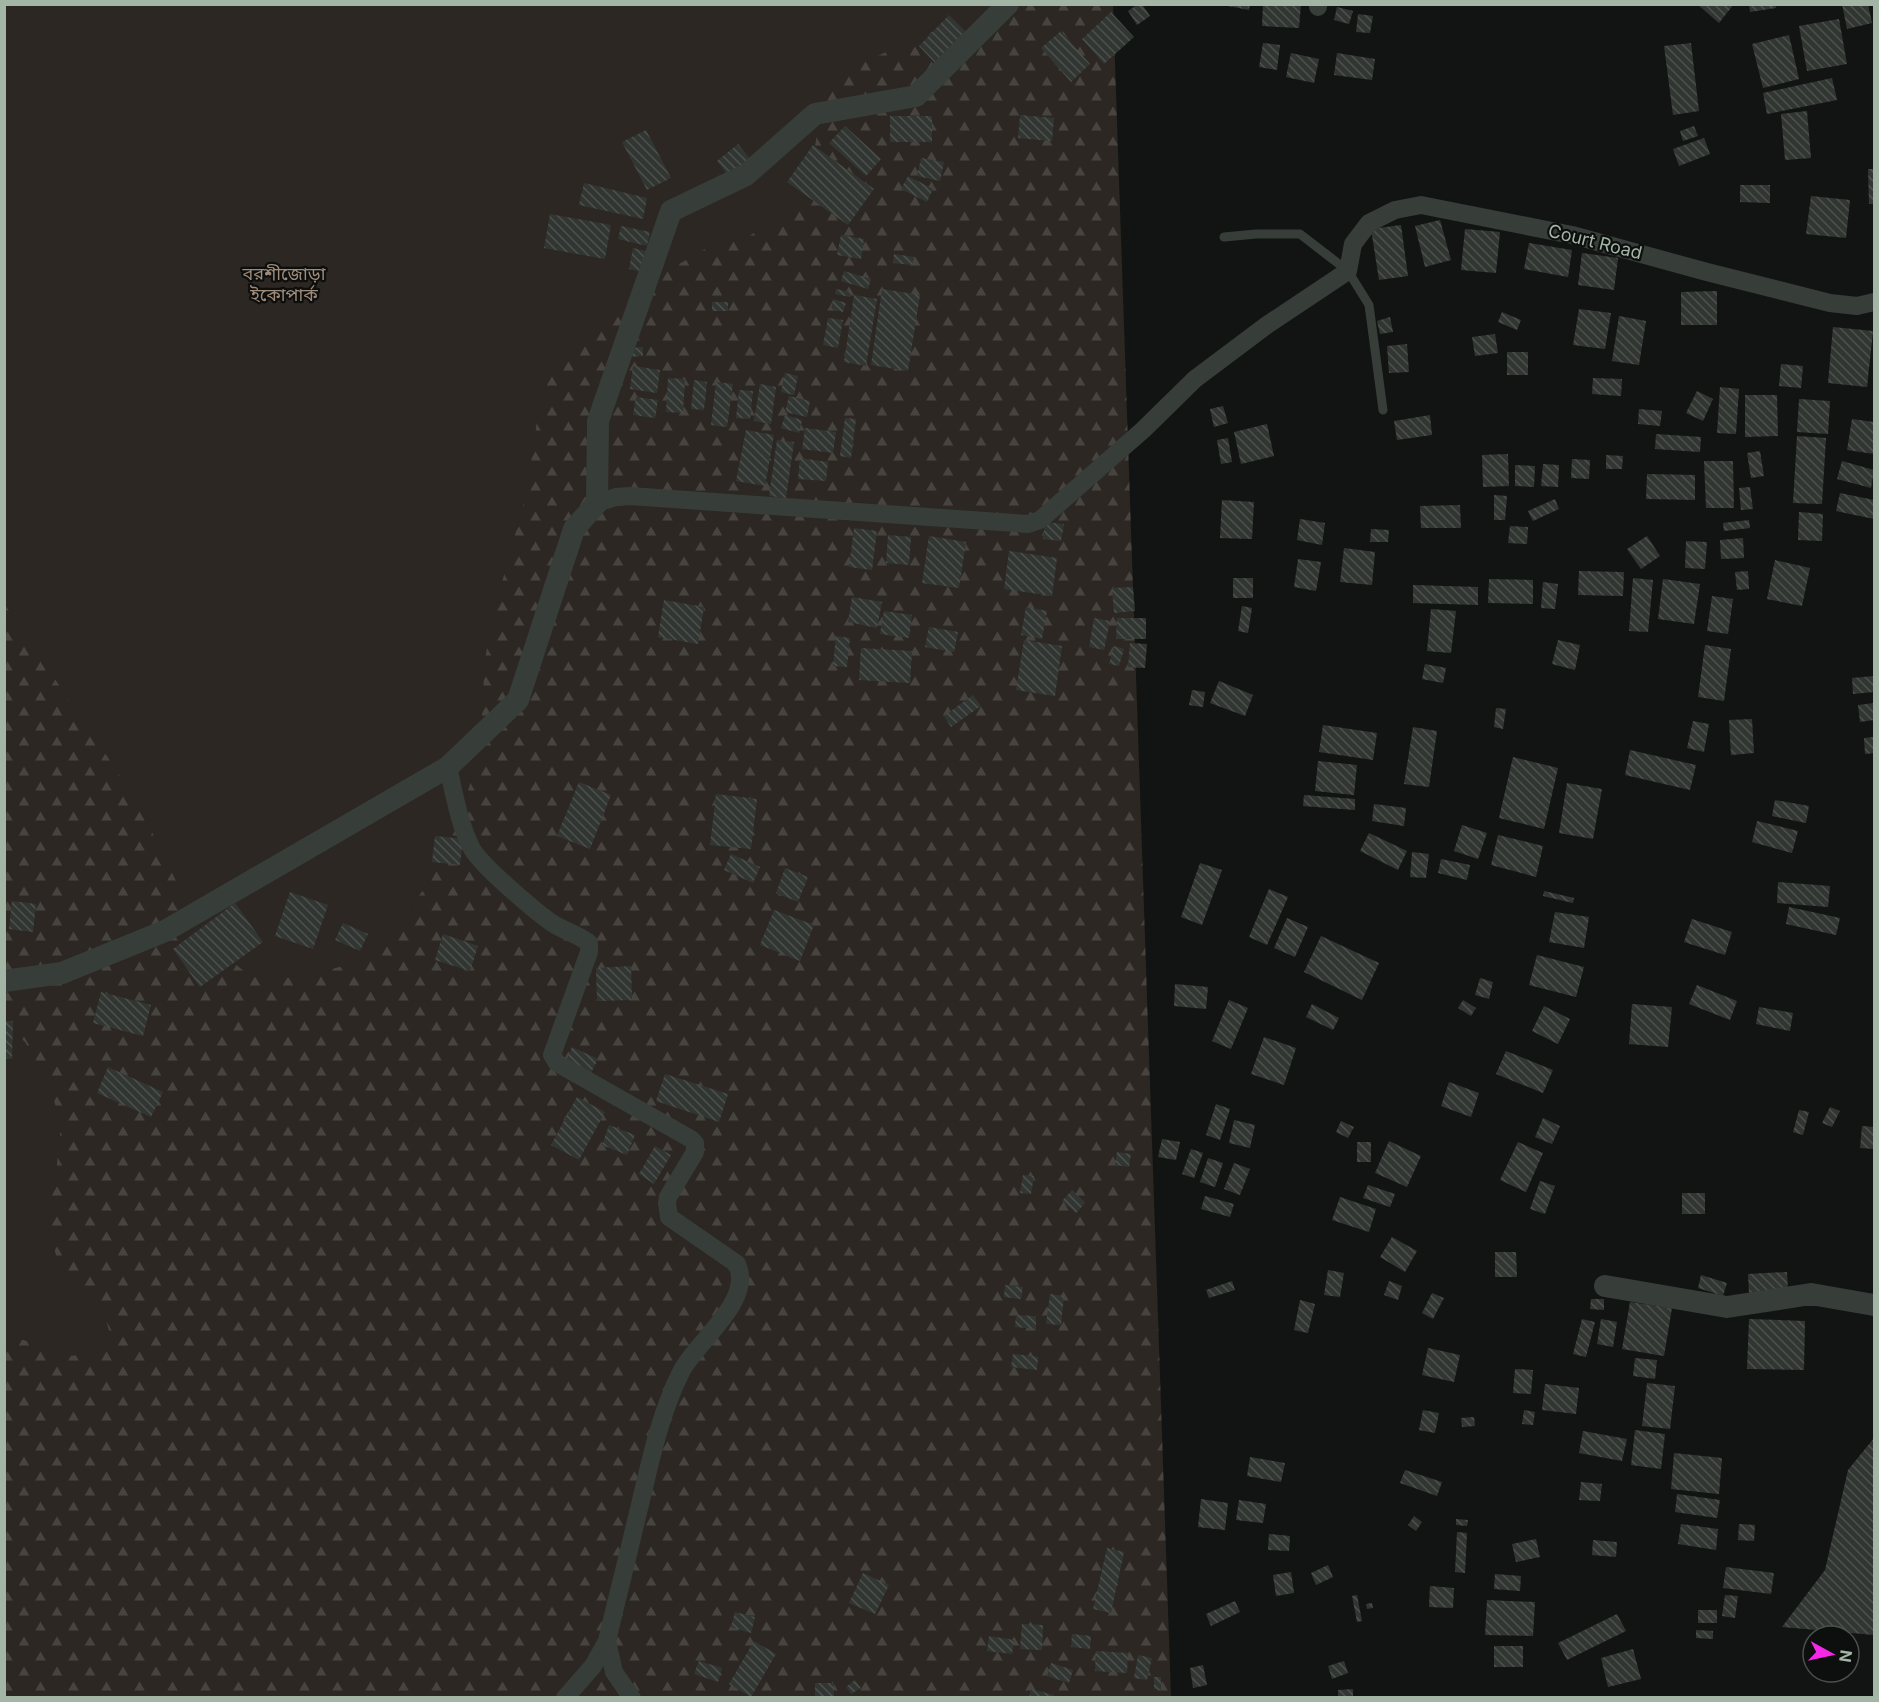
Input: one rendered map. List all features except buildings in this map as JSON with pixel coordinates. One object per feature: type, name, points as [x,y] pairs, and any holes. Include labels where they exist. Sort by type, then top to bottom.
[{"type":"street","points":[[597,503],[598,421],[671,211],[746,175],[815,114],[916,96],[1008,4]]},
{"type":"street","name":"Court Road","points":[[1348,271],[1353,244],[1369,223],[1395,210],[1421,205],[1572,235],[1830,303],[1857,306],[1875,302]]},
{"type":"street","points":[[4,981],[62,973],[165,931],[448,767],[518,700],[574,530],[597,503],[630,496],[1028,524],[1040,520],[1143,430],[1195,379],[1348,271]]},
{"type":"street","points":[[448,767],[456,803],[471,849],[490,869],[554,924],[589,943],[589,952],[552,1055],[557,1063],[695,1143],[695,1152],[668,1197],[669,1217],[737,1264],[741,1273],[737,1291],[726,1315],[696,1349],[681,1371],[652,1450],[607,1641],[593,1666],[565,1698]]},
{"type":"street","points":[[1605,1286],[1727,1307],[1811,1294],[1875,1305]]},
{"type":"street","points":[[607,1641],[614,1672],[632,1698]]},
{"type":"lane","points":[[1224,237],[1300,234],[1348,271],[1370,305],[1383,410]]},
{"type":"green space","name":"বরশীজোড়া ইকোপার্ক","points":[[4,5],[1018,5],[988,16],[940,21],[914,42],[886,52],[840,74],[827,98],[818,129],[807,192],[748,237],[705,249],[638,288],[578,336],[554,361],[539,407],[527,490],[491,623],[484,666],[483,707],[472,778],[457,826],[433,877],[368,959],[288,978],[251,977],[222,953],[193,917],[157,841],[115,768],[5,605]]},
{"type":"green space","points":[[5,5],[1113,5],[1171,1697],[5,1698]]},
{"type":"green space","points":[[5,1023],[25,1042],[49,1084],[61,1124],[56,1174],[47,1225],[59,1265],[104,1312],[109,1331],[101,1352],[70,1356],[9,1335],[5,1340]]}]
